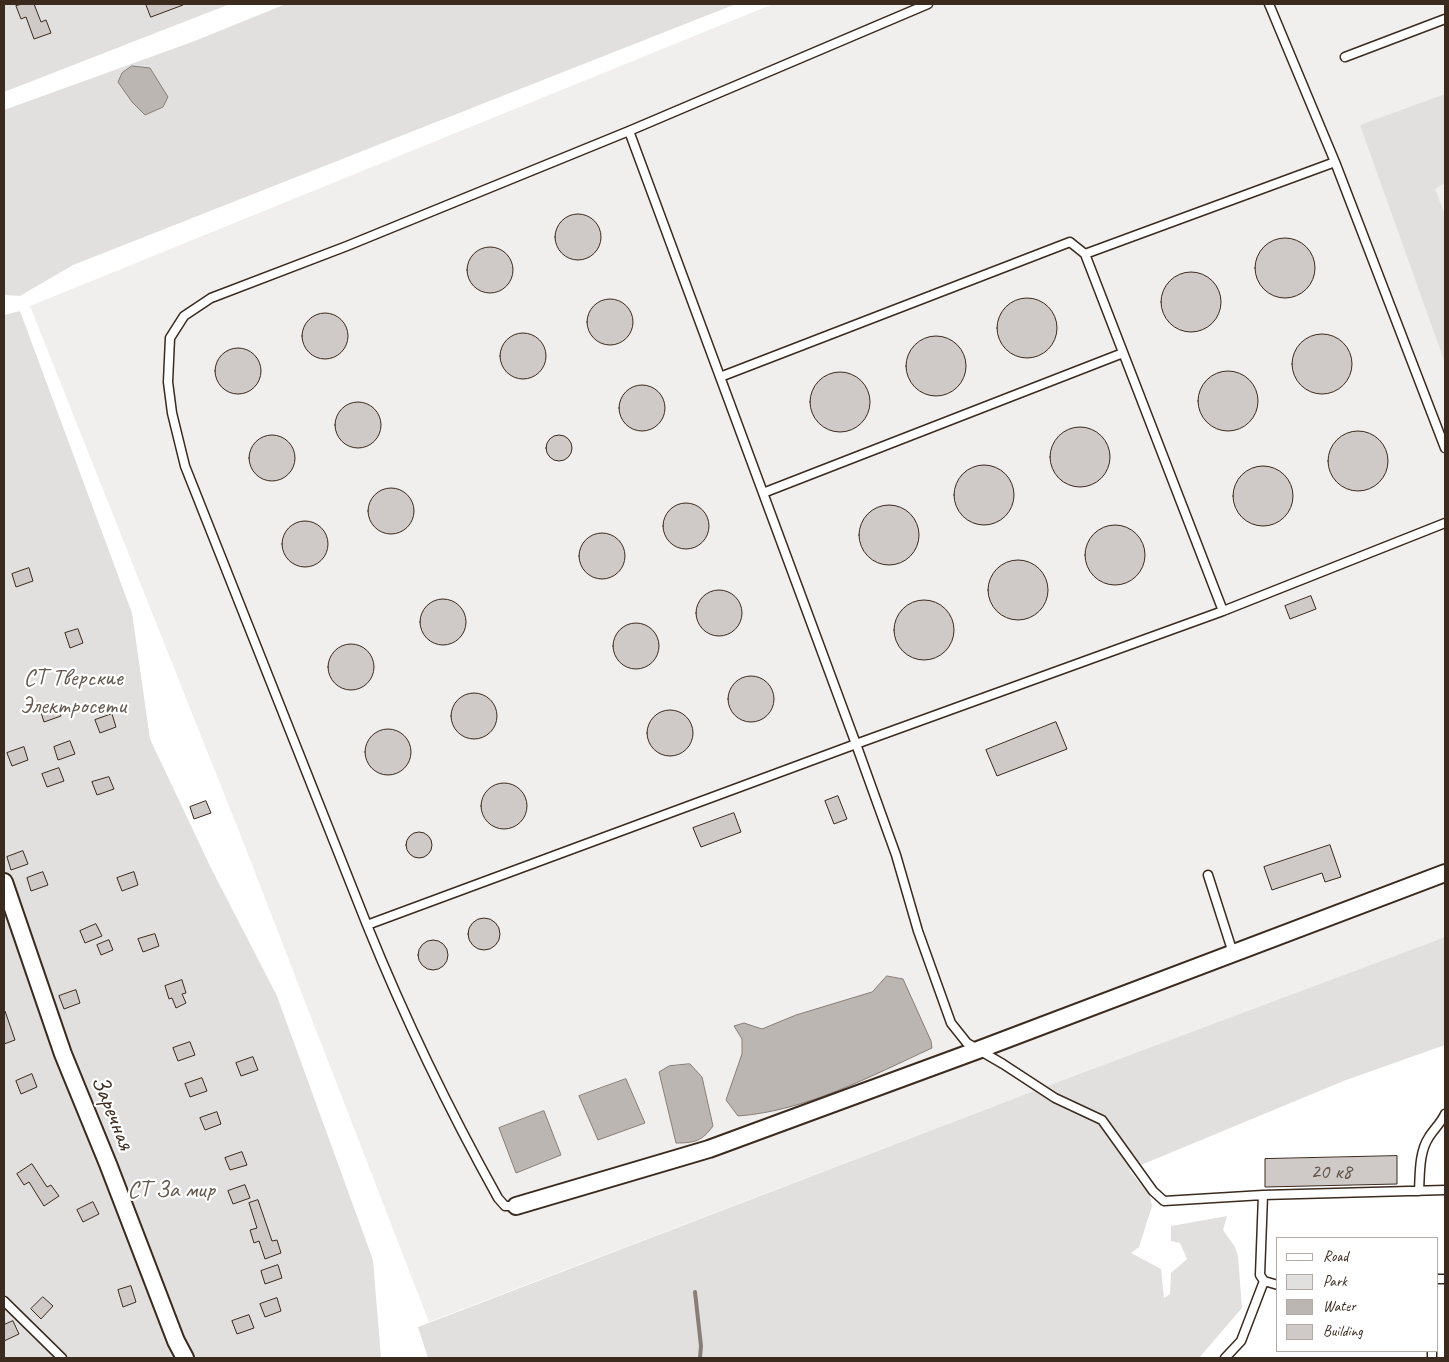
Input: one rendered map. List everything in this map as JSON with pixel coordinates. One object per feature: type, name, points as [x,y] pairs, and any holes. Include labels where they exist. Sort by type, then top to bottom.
[{"type":"street","points":[[516,1206],[709,1149],[978,1050],[1445,873]]},
{"type":"street","name":"Заречная","points":[[4,882],[8,903],[63,1054],[108,1164],[176,1341],[185,1358]]},
{"type":"lane","points":[[516,1206],[505,1206],[498,1198],[460,1130],[384,966],[185,466],[172,413],[168,382],[170,338],[184,316],[211,298],[347,246],[629,131],[928,4]]},
{"type":"lane","points":[[1269,4],[1335,162],[1445,448]]},
{"type":"lane","points":[[1345,56],[1445,19]]},
{"type":"lane","points":[[629,131],[856,744],[896,855],[918,931],[951,1023],[968,1044],[1055,1098],[1102,1120],[1153,1191],[1164,1201],[1445,1190]]},
{"type":"lane","points":[[1085,254],[1335,162]]},
{"type":"lane","points":[[720,377],[1070,242],[1085,254],[1223,611]]},
{"type":"lane","points":[[763,493],[1123,353]]},
{"type":"lane","points":[[368,925],[856,744],[1223,611],[1445,524]]},
{"type":"lane","points":[[1208,875],[1233,953]]},
{"type":"lane","points":[[1419,1191],[1421,1160],[1428,1138],[1442,1121],[1445,1114]]},
{"type":"lane","points":[[1263,1196],[1260,1275],[1264,1281],[1276,1284]]},
{"type":"lane","points":[[1225,1358],[1241,1341],[1264,1281]]},
{"type":"lane","points":[[4,1301],[62,1358]]},
{"type":"shaded area","points":[[773,4],[1445,4],[1445,937],[1039,1089],[429,1322],[244,844],[30,306]]},
{"type":"green space","points":[[4,4],[230,4],[4,92]]},
{"type":"green space","points":[[286,4],[736,4],[73,265],[20,296],[4,295],[4,110],[192,42]]},
{"type":"green space","points":[[1445,94],[1445,183],[1435,189],[1445,215],[1445,363],[1360,125]]},
{"type":"green space","name":"СТ За мир","points":[[20,311],[132,613],[150,739],[211,868],[277,996],[373,1260],[381,1358],[4,1358],[4,315]]},
{"type":"green space","points":[[1445,937],[1445,1045],[1346,1080],[1129,1170],[1150,1195],[1152,1206],[1139,1247],[1131,1253],[1161,1269],[1164,1298],[1170,1294],[1171,1273],[1187,1259],[1180,1243],[1171,1241],[1171,1226],[1227,1216],[1223,1230],[1235,1247],[1238,1256],[1242,1308],[1199,1358],[428,1358],[418,1327],[1039,1089]]},
{"type":"water","points":[[132,66],[150,68],[168,97],[163,107],[145,115],[132,102],[118,82],[122,73]]},
{"type":"water","points":[[887,976],[903,979],[931,1041],[932,1048],[862,1081],[813,1100],[763,1113],[738,1116],[726,1100],[742,1054],[742,1039],[734,1026],[744,1023],[762,1029],[796,1015],[872,992]]},
{"type":"water","points":[[690,1064],[702,1077],[713,1126],[698,1140],[676,1143],[659,1072],[669,1066]]},
{"type":"water","points":[[626,1079],[645,1123],[598,1140],[579,1096]]},
{"type":"water","points":[[544,1111],[561,1155],[516,1173],[499,1128]]},
{"type":"building","points":[[34,4],[41,22],[46,20],[51,33],[34,39],[26,17],[21,19],[16,6]]},
{"type":"building","points":[[146,4],[183,4],[183,5],[151,17]]},
{"type":"building","points":[[574,214],[582,214],[591,218],[597,224],[601,237],[597,250],[591,256],[582,260],[574,260],[565,256],[559,250],[555,241],[555,233],[559,224],[565,218]]},
{"type":"building","points":[[1285,238],[1302,243],[1310,251],[1315,268],[1310,285],[1302,293],[1285,298],[1268,293],[1260,285],[1255,268],[1260,251],[1268,243]]},
{"type":"building","points":[[486,247],[494,247],[503,251],[509,257],[513,270],[509,283],[503,289],[494,293],[486,293],[477,289],[471,283],[467,274],[467,266],[471,257],[477,251]]},
{"type":"building","points":[[1191,272],[1208,277],[1216,285],[1221,302],[1216,319],[1208,327],[1191,332],[1174,327],[1166,319],[1161,302],[1166,285],[1174,277]]},
{"type":"building","points":[[1027,298],[1044,303],[1052,311],[1057,328],[1052,345],[1044,353],[1027,358],[1010,353],[1002,345],[997,328],[1002,311],[1010,303]]},
{"type":"building","points":[[606,299],[614,299],[623,303],[629,309],[633,322],[629,335],[623,341],[614,345],[606,345],[597,341],[591,335],[587,326],[587,318],[591,309],[597,303]]},
{"type":"building","points":[[325,313],[338,317],[344,323],[348,336],[344,349],[338,355],[325,359],[312,355],[306,349],[302,336],[306,323],[312,317]]},
{"type":"building","points":[[519,333],[527,333],[536,337],[542,343],[546,356],[542,369],[536,375],[527,379],[519,379],[510,375],[504,369],[500,360],[500,352],[504,343],[510,337]]},
{"type":"building","points":[[1322,334],[1339,339],[1347,347],[1352,364],[1347,381],[1339,389],[1322,394],[1305,389],[1297,381],[1292,364],[1297,347],[1305,339]]},
{"type":"building","points":[[936,336],[953,341],[961,349],[966,366],[961,383],[953,391],[936,396],[919,391],[911,383],[906,366],[911,349],[919,341]]},
{"type":"building","points":[[238,348],[251,352],[257,358],[261,371],[257,384],[251,390],[238,394],[225,390],[219,384],[215,371],[219,358],[225,352]]},
{"type":"building","points":[[1228,371],[1245,376],[1253,384],[1258,401],[1253,418],[1245,426],[1228,431],[1211,426],[1203,418],[1198,401],[1203,384],[1211,376]]},
{"type":"building","points":[[840,372],[857,377],[865,385],[870,402],[865,419],[857,427],[840,432],[823,427],[815,419],[810,402],[815,385],[823,377]]},
{"type":"building","points":[[638,385],[646,385],[655,389],[661,395],[665,408],[661,421],[655,427],[646,431],[638,431],[629,427],[623,421],[619,412],[619,404],[623,395],[629,389]]},
{"type":"building","points":[[354,402],[362,402],[371,406],[377,412],[381,425],[377,438],[371,444],[362,448],[354,448],[345,444],[339,438],[335,429],[335,421],[339,412],[345,406]]},
{"type":"building","points":[[1080,427],[1097,432],[1105,440],[1110,457],[1105,474],[1097,482],[1080,487],[1063,482],[1055,474],[1050,457],[1055,440],[1063,432]]},
{"type":"building","points":[[1358,431],[1375,436],[1383,444],[1388,461],[1383,478],[1375,486],[1358,491],[1341,486],[1333,478],[1328,461],[1333,444],[1341,436]]},
{"type":"building","points":[[268,435],[276,435],[285,439],[291,445],[295,458],[291,471],[285,477],[276,481],[268,481],[259,477],[253,471],[249,462],[249,454],[253,445],[259,439]]},
{"type":"building","points":[[559,435],[568,439],[572,448],[568,457],[559,461],[550,457],[546,448],[550,439]]},
{"type":"building","points":[[984,465],[1001,470],[1009,478],[1014,495],[1009,512],[1001,520],[984,525],[967,520],[959,512],[954,495],[959,478],[967,470]]},
{"type":"building","points":[[1263,466],[1280,471],[1288,479],[1293,496],[1288,513],[1280,521],[1263,526],[1246,521],[1238,513],[1233,496],[1238,479],[1246,471]]},
{"type":"building","points":[[387,488],[395,488],[404,492],[410,498],[414,511],[410,524],[404,530],[395,534],[387,534],[378,530],[372,524],[368,515],[368,507],[372,498],[378,492]]},
{"type":"building","points":[[686,503],[699,507],[705,513],[709,526],[705,539],[699,545],[686,549],[673,545],[667,539],[663,526],[667,513],[673,507]]},
{"type":"building","points":[[889,505],[906,510],[914,518],[919,535],[914,552],[906,560],[889,565],[872,560],[864,552],[859,535],[864,518],[872,510]]},
{"type":"building","points":[[305,521],[318,525],[324,531],[328,544],[324,557],[318,563],[305,567],[292,563],[286,557],[282,544],[286,531],[292,525]]},
{"type":"building","points":[[1115,525],[1132,530],[1140,538],[1145,555],[1140,572],[1132,580],[1115,585],[1098,580],[1090,572],[1085,555],[1090,538],[1098,530]]},
{"type":"building","points":[[598,533],[606,533],[615,537],[621,543],[625,556],[621,569],[615,575],[606,579],[598,579],[589,575],[583,569],[579,560],[579,552],[583,543],[589,537]]},
{"type":"building","points":[[1018,560],[1035,565],[1043,573],[1048,590],[1043,607],[1035,615],[1018,620],[1001,615],[993,607],[988,590],[993,573],[1001,565]]},
{"type":"building","points":[[29,568],[33,581],[16,587],[12,574]]},
{"type":"building","points":[[719,590],[732,594],[738,600],[742,613],[738,626],[732,632],[719,636],[706,632],[700,626],[696,613],[700,600],[706,594]]},
{"type":"building","points":[[1311,596],[1316,609],[1290,619],[1285,606]]},
{"type":"building","points":[[443,599],[456,603],[462,609],[466,622],[462,635],[456,641],[443,645],[430,641],[424,635],[420,622],[424,609],[430,603]]},
{"type":"building","points":[[924,600],[941,605],[949,613],[954,630],[949,647],[941,655],[924,660],[907,655],[899,647],[894,630],[899,613],[907,605]]},
{"type":"building","points":[[636,623],[649,627],[655,633],[659,646],[655,659],[649,665],[636,669],[623,665],[617,659],[613,646],[617,633],[623,627]]},
{"type":"building","points":[[78,629],[83,643],[70,648],[65,633]]},
{"type":"building","points":[[347,644],[355,644],[364,648],[370,654],[374,667],[370,680],[364,686],[355,690],[347,690],[338,686],[332,680],[328,671],[328,663],[332,654],[338,648]]},
{"type":"building","points":[[751,676],[764,680],[770,686],[774,699],[770,712],[764,718],[751,722],[738,718],[732,712],[728,699],[732,686],[738,680]]},
{"type":"building","points":[[470,693],[478,693],[487,697],[493,703],[497,716],[493,729],[487,735],[478,739],[470,739],[461,735],[455,729],[451,720],[451,712],[455,703],[461,697]]},
{"type":"building","points":[[56,703],[61,716],[44,722],[40,709]]},
{"type":"building","points":[[670,710],[683,714],[689,720],[693,733],[689,746],[683,752],[670,756],[657,752],[651,746],[647,733],[651,720],[657,714]]},
{"type":"building","points":[[112,714],[116,727],[100,733],[95,720]]},
{"type":"building","points":[[1056,722],[1067,749],[997,776],[986,750]]},
{"type":"building","points":[[384,729],[392,729],[401,733],[407,739],[411,752],[407,765],[401,771],[392,775],[384,775],[375,771],[369,765],[365,756],[365,748],[369,739],[375,733]]},
{"type":"building","points":[[70,741],[75,754],[58,760],[54,747]]},
{"type":"building","points":[[24,747],[28,760],[12,766],[7,753]]},
{"type":"building","points":[[59,768],[64,781],[47,787],[42,774]]},
{"type":"building","points":[[109,777],[114,789],[97,795],[92,782]]},
{"type":"building","points":[[500,783],[508,783],[517,787],[523,793],[527,806],[523,819],[517,825],[508,829],[500,829],[491,825],[485,819],[481,810],[481,802],[485,793],[491,787]]},
{"type":"building","points":[[838,796],[847,819],[834,824],[825,801]]},
{"type":"building","points":[[206,801],[211,813],[194,819],[190,807]]},
{"type":"building","points":[[734,813],[741,832],[701,847],[693,828]]},
{"type":"building","points":[[419,832],[428,836],[432,845],[428,854],[419,858],[410,854],[406,845],[410,836]]},
{"type":"building","points":[[1330,845],[1341,877],[1325,882],[1322,873],[1272,890],[1264,867]]},
{"type":"building","points":[[23,851],[28,864],[11,870],[7,857]]},
{"type":"building","points":[[43,872],[48,885],[31,891],[27,878]]},
{"type":"building","points":[[134,872],[138,885],[122,891],[117,878]]},
{"type":"building","points":[[484,918],[495,923],[500,934],[495,945],[484,950],[473,945],[468,934],[473,923]]},
{"type":"building","points":[[96,924],[102,936],[85,943],[80,931]]},
{"type":"building","points":[[155,934],[159,946],[143,952],[138,939]]},
{"type":"building","points":[[109,940],[113,950],[101,955],[97,945]]},
{"type":"building","points":[[433,940],[444,944],[448,955],[444,966],[433,970],[422,966],[418,955],[422,944]]},
{"type":"building","points":[[182,980],[186,993],[182,994],[186,1003],[176,1008],[172,998],[169,999],[165,986]]},
{"type":"building","points":[[76,990],[80,1003],[64,1009],[59,996]]},
{"type":"building","points":[[4,1011],[15,1040],[4,1044]]},
{"type":"building","points":[[190,1042],[195,1055],[178,1061],[173,1048]]},
{"type":"building","points":[[253,1057],[258,1070],[241,1076],[236,1063]]},
{"type":"building","points":[[32,1074],[37,1087],[21,1094],[16,1081]]},
{"type":"building","points":[[202,1078],[207,1091],[190,1097],[185,1084]]},
{"type":"building","points":[[217,1112],[221,1124],[205,1130],[200,1118]]},
{"type":"building","points":[[242,1152],[247,1165],[230,1170],[225,1158]]},
{"type":"building","points":[[1397,1156],[1397,1184],[1265,1187],[1265,1159]]},
{"type":"building","points":[[32,1164],[47,1187],[51,1185],[59,1196],[44,1206],[29,1182],[24,1185],[17,1174]]},
{"type":"building","points":[[245,1185],[250,1198],[233,1204],[228,1191]]},
{"type":"building","points":[[258,1200],[272,1241],[277,1240],[281,1253],[265,1259],[259,1241],[254,1243],[250,1230],[257,1228],[249,1203]]},
{"type":"building","points":[[93,1202],[99,1214],[83,1222],[77,1210]]},
{"type":"building","points":[[278,1265],[282,1278],[265,1284],[261,1271]]},
{"type":"building","points":[[131,1286],[136,1302],[123,1307],[118,1290]]},
{"type":"building","points":[[43,1297],[53,1306],[41,1319],[31,1309]]},
{"type":"building","points":[[277,1298],[281,1311],[265,1317],[260,1304]]},
{"type":"building","points":[[249,1315],[254,1328],[237,1334],[232,1321]]},
{"type":"building","points":[[13,1321],[19,1334],[4,1341],[4,1325]]},
{"type":"waterway","points":[[695,1292],[701,1346],[700,1358]]},
{"type":"park label","name":"СТ Тверские Электросети","points":[[73,693]]}]
